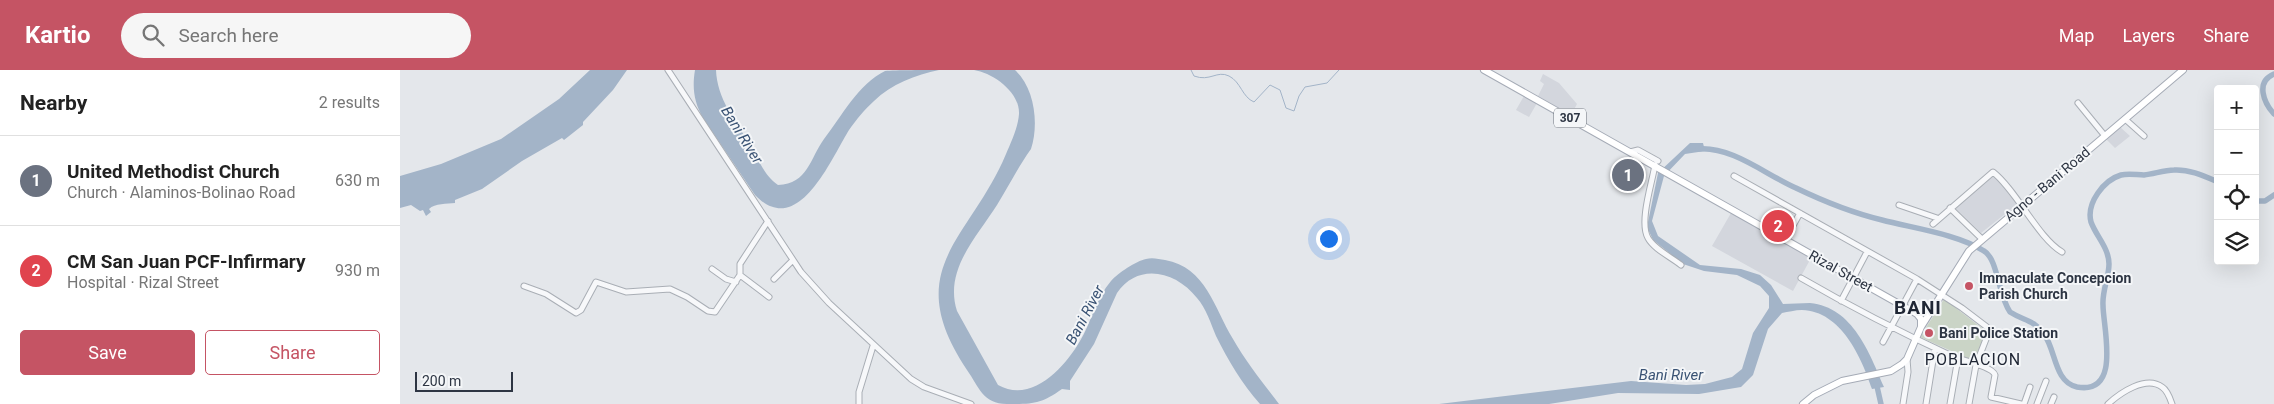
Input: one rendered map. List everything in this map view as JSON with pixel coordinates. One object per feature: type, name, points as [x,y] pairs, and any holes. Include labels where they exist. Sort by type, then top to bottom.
[{"type":"main road","name":"307","points":[[1484,70],[1630,152],[1657,164]]},
{"type":"main road","name":"Agno - Bani Road","points":[[1907,359],[1921,327],[1969,251],[2183,70]]},
{"type":"main road","name":"Rizal Street","points":[[1657,164],[1785,240],[1917,314]]},
{"type":"main road","points":[[1917,314],[1929,315]]},
{"type":"main road","points":[[1917,314],[1922,321],[1921,327]]},
{"type":"main road","points":[[1803,404],[1826,388],[1842,381],[1895,369],[1907,359]]},
{"type":"street","points":[[668,70],[768,220],[792,261],[829,303],[873,346],[916,383],[971,404]]},
{"type":"street","points":[[2078,103],[2105,136]]},
{"type":"street","points":[[2125,119],[2144,136]]},
{"type":"street","points":[[1657,164],[1645,215],[1645,230],[1653,243],[1681,265]]},
{"type":"street","points":[[1933,224],[1993,172],[2022,205],[2052,245],[2062,252]]},
{"type":"street","points":[[1734,176],[1917,279],[1978,318],[1988,329],[1988,334],[1976,365],[1969,404]]},
{"type":"street","points":[[1899,205],[1938,218]]},
{"type":"street","points":[[1950,208],[1981,239]]},
{"type":"street","points":[[1785,240],[1800,213]]},
{"type":"street","points":[[524,286],[546,294],[576,313],[581,310],[596,282],[626,292],[670,289],[715,312],[736,282],[740,275],[740,264],[768,220]]},
{"type":"street","points":[[1841,300],[1867,252]]},
{"type":"street","points":[[774,279],[792,261]]},
{"type":"street","points":[[712,270],[730,281],[736,282]]},
{"type":"street","points":[[740,275],[769,298]]},
{"type":"street","points":[[1801,278],[1891,328],[1958,358],[1992,370],[1995,373],[1990,404]]},
{"type":"street","points":[[1883,342],[1917,279]]},
{"type":"street","points":[[859,404],[860,386],[873,346]]},
{"type":"street","points":[[1926,404],[1935,348]]},
{"type":"street","points":[[1950,404],[1958,358]]},
{"type":"street","points":[[1903,404],[1908,372],[1907,359]]},
{"type":"street","points":[[2037,404],[2046,381]]},
{"type":"street","points":[[2108,404],[2125,391],[2146,384],[2155,384],[2165,390],[2172,404]]},
{"type":"street","points":[[1992,397],[2022,404],[2030,388]]},
{"type":"street","points":[[2051,404],[2054,398]]},
{"type":"shaded area","points":[[1543,74],[1559,83],[1577,104],[1571,115],[1538,96],[1544,84],[1540,81]]},
{"type":"shaded area","points":[[1524,96],[1537,103],[1529,117],[1516,110]]},
{"type":"shaded area","points":[[2120,127],[2130,136],[2115,148],[2106,139]]},
{"type":"shaded area","points":[[1993,173],[2019,203],[1981,233],[1954,207]]},
{"type":"shaded area","points":[[1731,213],[1811,258],[1793,291],[1712,246]]},
{"type":"green space","points":[[1944,299],[1987,332],[1976,362],[1920,337]]},
{"type":"water","points":[[590,70],[627,70],[613,90],[583,122],[583,125],[564,140],[562,138],[522,161],[482,189],[455,200],[455,203],[432,207],[429,209],[431,212],[426,216],[423,210],[420,211],[411,205],[400,208],[400,176],[441,164],[501,139],[559,99]]},
{"type":"water","points":[[695,70],[716,70],[723,100],[765,172],[778,185],[788,184],[802,175],[819,146],[851,101],[875,77],[885,71],[939,70],[904,81],[874,101],[849,130],[823,175],[811,190],[799,202],[785,208],[771,206],[755,195],[703,118],[694,95]]},
{"type":"water","points":[[974,70],[1015,70],[1027,87],[1034,107],[1035,118],[1031,149],[964,255],[958,268],[955,282],[954,296],[957,311],[998,385],[1011,390],[1023,390],[1046,380],[1066,362],[1074,351],[1084,334],[1101,295],[1111,281],[1132,265],[1148,258],[1153,258],[1179,264],[1200,280],[1238,348],[1279,404],[1260,404],[1230,363],[1200,302],[1179,281],[1157,274],[1135,277],[1117,293],[1094,344],[1070,381],[1070,390],[1062,389],[1048,398],[1024,404],[999,403],[992,401],[982,393],[948,335],[939,305],[940,280],[948,256],[960,233],[991,184],[1006,154],[1016,130],[1019,114],[1015,98],[1004,85],[989,75]]},
{"type":"water","points":[[1690,143],[1703,143],[1705,151],[1685,154],[1664,176],[1652,221],[1658,236],[1700,265],[1741,269],[1760,275],[1771,285],[1783,304],[1810,303],[1825,306],[1838,313],[1858,334],[1873,361],[1884,387],[1872,389],[1856,351],[1839,327],[1828,318],[1816,312],[1799,310],[1782,313],[1768,329],[1753,375],[1741,387],[1699,394],[1618,393],[1549,404],[1439,404],[1631,381],[1686,385],[1705,384],[1732,377],[1742,369],[1753,333],[1769,308],[1769,296],[1760,286],[1737,275],[1704,271],[1683,264],[1653,240],[1647,227],[1658,173]]},
{"type":"waterway","points":[[1191,70],[1194,76],[1205,78],[1221,74],[1229,76],[1247,97],[1254,102],[1270,85],[1280,90],[1286,108],[1294,111],[1299,96],[1305,87],[1327,83],[1339,70]]},
{"type":"waterway","points":[[2274,74],[2268,78],[2263,87],[2267,104],[2274,114]]},
{"type":"waterway","points":[[1698,149],[1711,149],[1736,157],[1796,188],[1849,210],[1882,220],[1935,232],[1961,240],[1984,251],[1989,255],[1995,269],[2010,312],[2040,329],[2048,341],[2056,365],[2064,379],[2069,384],[2077,387],[2091,387],[2100,381],[2105,371],[2107,358],[2103,300],[2109,264],[2105,247],[2093,227],[2090,215],[2091,207],[2098,193],[2108,182],[2124,174],[2144,175],[2180,170],[2196,173],[2214,180]]},
{"type":"waterway","points":[[2259,201],[2265,201],[2274,195]]},
{"type":"waterway","name":"Bani River","points":[[1876,382],[1881,404]]},
{"type":"place","name":"United Methodist Church","points":[[1628,175]]},
{"type":"place","name":"CM San Juan PCF-Infirmary","points":[[1778,226]]},
{"type":"place","name":"Immaculate Concepcion Parish Church","points":[[1969,286]]},
{"type":"place","name":"Bani Police Station","points":[[1929,333]]},
{"type":"district","name":"BANI","points":[[1918,307]]},
{"type":"district","name":"POBLACION","points":[[1973,359]]}]
